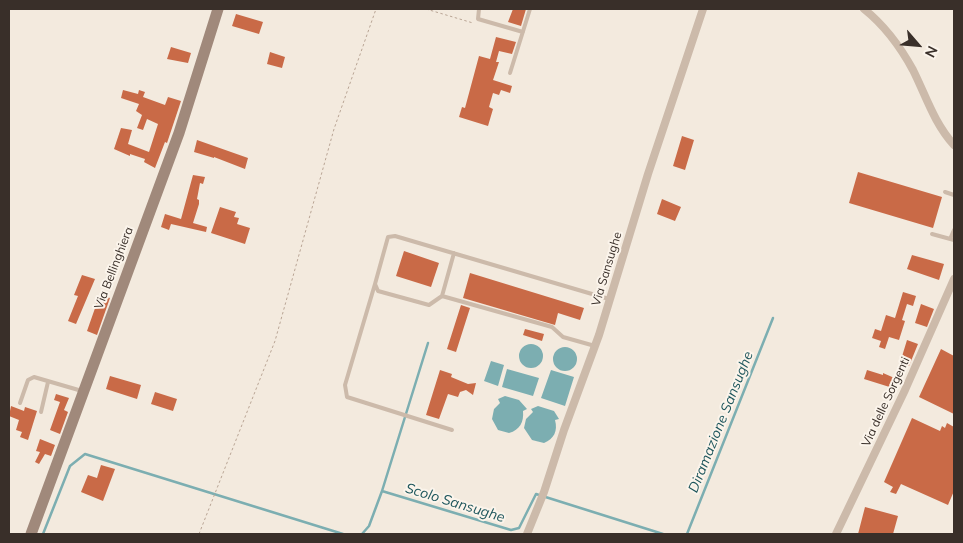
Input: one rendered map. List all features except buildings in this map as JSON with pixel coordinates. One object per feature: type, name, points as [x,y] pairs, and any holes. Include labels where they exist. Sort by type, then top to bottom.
[{"type":"street","name":"Via Bellinghiera","points":[[31,534],[82,391],[179,133],[218,9]]},
{"type":"street","name":"Via Sansughe","points":[[527,534],[595,346],[648,174],[703,9]]},
{"type":"street","points":[[864,9],[885,30],[902,53],[935,119],[954,145]]},
{"type":"street","name":"Via delle Sorgenti","points":[[836,534],[905,390],[954,279]]},
{"type":"lane","points":[[479,9],[478,19],[523,32]]},
{"type":"lane","points":[[510,73],[530,9]]},
{"type":"lane","points":[[946,192],[954,195]]},
{"type":"lane","points":[[932,234],[952,240],[954,230]]},
{"type":"lane","points":[[452,430],[347,397],[345,385],[388,237],[395,236],[610,299]]},
{"type":"lane","points":[[375,284],[378,292],[429,304],[442,296],[454,253]]},
{"type":"lane","points":[[442,296],[552,328],[563,336],[595,346]]},
{"type":"lane","points":[[20,403],[28,380],[34,377],[82,391]]},
{"type":"lane","points":[[41,412],[48,382]]},
{"type":"path","points":[[199,534],[275,341],[334,129],[376,9]]},
{"type":"path","points":[[426,9],[474,23],[478,19]]},
{"type":"water","points":[[531,344],[540,347],[543,356],[540,365],[531,368],[522,365],[519,356],[522,347]]},
{"type":"water","points":[[565,347],[574,350],[577,359],[574,368],[565,371],[556,368],[553,359],[556,350]]},
{"type":"water","points":[[491,361],[504,365],[498,386],[484,381]]},
{"type":"water","points":[[507,369],[539,378],[533,396],[502,387]]},
{"type":"water","points":[[551,370],[574,377],[565,406],[541,398]]},
{"type":"water","points":[[505,396],[519,400],[527,409],[523,411],[523,419],[520,425],[516,430],[509,433],[498,430],[492,419],[494,409],[500,403],[498,399]]},
{"type":"water","points":[[538,406],[554,411],[559,419],[555,420],[556,428],[553,437],[544,443],[532,440],[524,428],[526,419],[533,412],[531,409]]},
{"type":"waterway","name":"Diramazione Sansughe","points":[[687,534],[773,318]]},
{"type":"waterway","name":"Diramazione Sansughe","points":[[382,491],[428,343]]},
{"type":"waterway","name":"Scolo Sansughe","points":[[43,534],[70,466],[85,454],[343,534]]},
{"type":"waterway","name":"Scolo Sansughe","points":[[362,534],[369,526],[382,491],[511,530],[519,528],[536,494],[663,534]]}]
